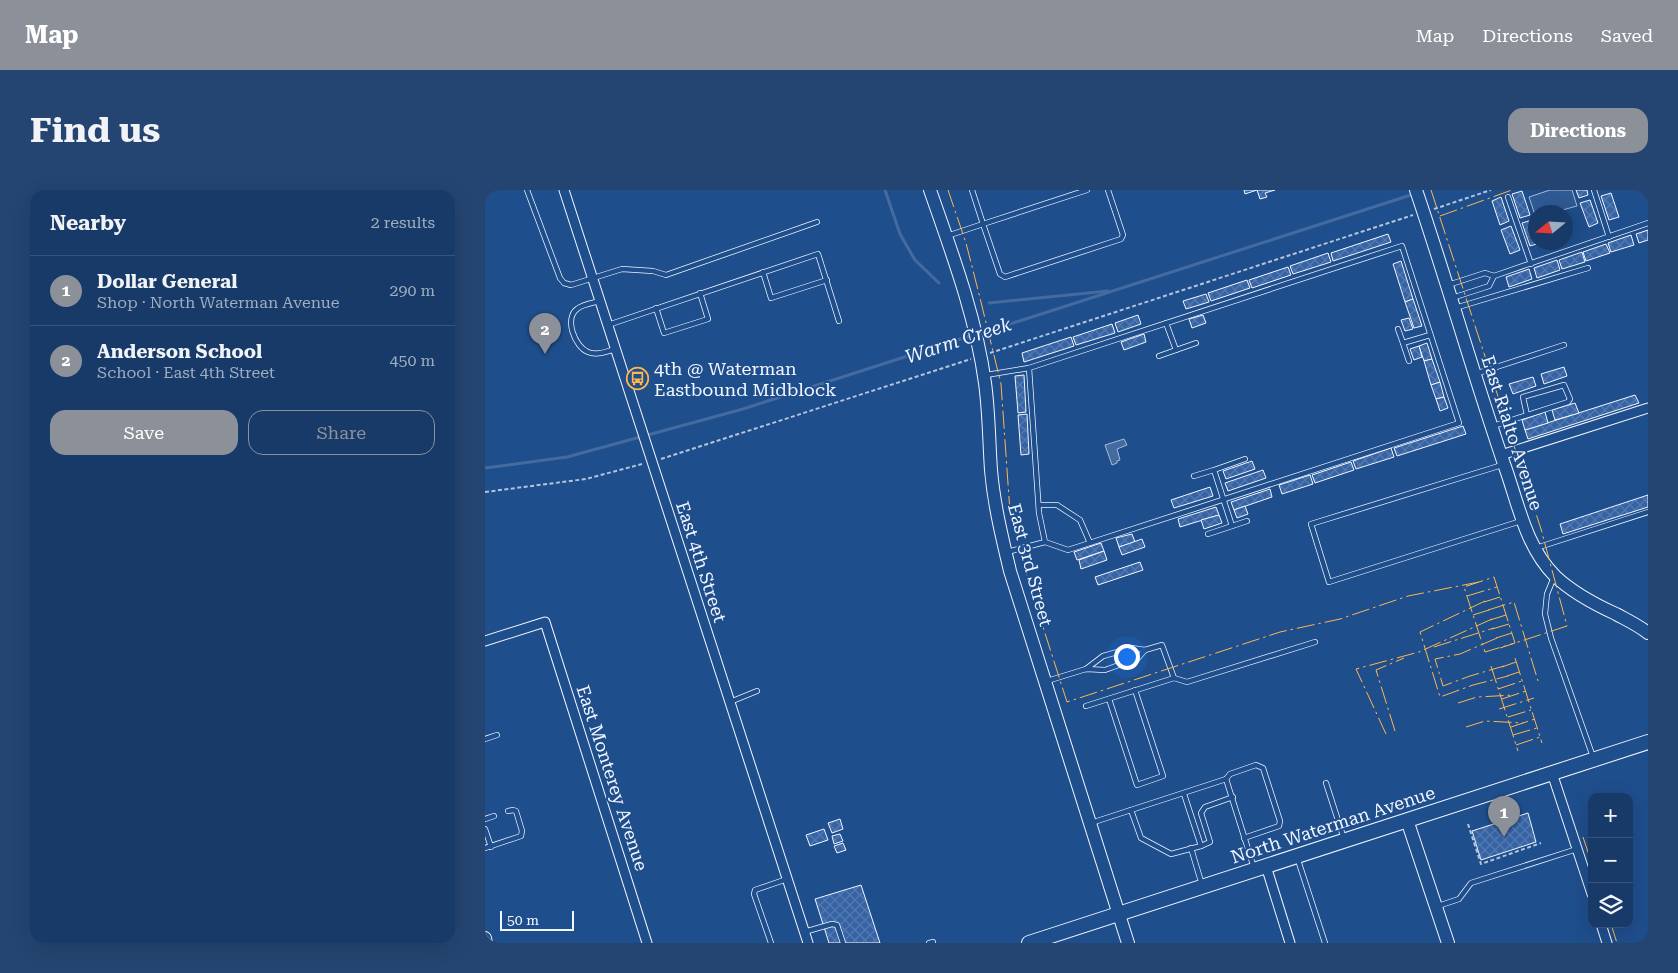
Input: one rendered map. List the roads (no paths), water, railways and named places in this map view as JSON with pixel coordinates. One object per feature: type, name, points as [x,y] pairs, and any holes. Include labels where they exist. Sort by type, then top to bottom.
[{"type":"main road","name":"East 3rd Street","points":[[930,190],[972,319],[979,349],[984,376],[995,504],[1006,552],[1128,943]]},
{"type":"main road","name":"East Rialto Avenue","points":[[1416,190],[1491,426],[1523,521],[1535,549],[1555,576],[1584,598],[1634,623],[1648,633]]},
{"type":"main road","name":"North Waterman Avenue","points":[[1029,943],[1648,743]]},
{"type":"main road","points":[[1407,820],[1448,943]]},
{"type":"main road","points":[[485,938],[487,943]]},
{"type":"street","name":"East 4th Street","points":[[564,190],[808,943]]},
{"type":"street","points":[[1503,460],[1648,408]]},
{"type":"street","name":"East Monterey Avenue","points":[[485,642],[545,622],[647,943]]},
{"type":"street","points":[[1552,773],[1588,883]]},
{"type":"street","points":[[1260,868],[1290,943]]},
{"type":"street","points":[[1602,928],[1607,943]]},
{"type":"lane","points":[[527,190],[560,278],[564,284],[571,285],[622,269],[666,275],[817,222]]},
{"type":"lane","points":[[972,190],[1000,274],[1005,277],[1121,239],[1123,235],[1108,190]]},
{"type":"lane","points":[[946,236],[1087,190]]},
{"type":"lane","points":[[1593,190],[1609,237]]},
{"type":"lane","points":[[1508,197],[1531,264]]},
{"type":"lane","points":[[1447,285],[1485,273],[1494,276],[1648,224]]},
{"type":"lane","points":[[984,376],[1029,368],[1401,246],[1459,423],[1068,550],[1045,542],[1006,552]]},
{"type":"lane","points":[[608,325],[818,254],[839,321]]},
{"type":"lane","points":[[1453,304],[1587,268]]},
{"type":"lane","points":[[763,272],[771,298],[827,280]]},
{"type":"lane","points":[[1453,304],[1489,286],[1494,276]]},
{"type":"lane","points":[[656,308],[664,333],[708,319],[700,293]]},
{"type":"lane","points":[[600,300],[575,310],[572,320],[574,337],[581,348],[590,353],[597,354],[615,349]]},
{"type":"lane","points":[[1166,324],[1176,350]]},
{"type":"lane","points":[[1398,329],[1409,361]]},
{"type":"lane","points":[[1403,344],[1430,334]]},
{"type":"lane","points":[[1159,356],[1196,343]]},
{"type":"lane","points":[[1474,374],[1564,345]]},
{"type":"lane","points":[[1029,368],[1039,505],[1045,542]]},
{"type":"lane","points":[[1491,426],[1527,415],[1569,400],[1565,385],[1523,397],[1527,415]]},
{"type":"lane","points":[[1194,476],[1245,459]]},
{"type":"lane","points":[[1503,460],[1311,524],[1329,582],[1523,521]]},
{"type":"lane","points":[[1214,470],[1232,526]]},
{"type":"lane","points":[[1039,505],[1057,505],[1080,520],[1090,543]]},
{"type":"lane","points":[[1535,549],[1648,512]]},
{"type":"lane","points":[[1208,534],[1247,521]]},
{"type":"lane","points":[[1555,576],[1547,594],[1545,614],[1551,638],[1594,760]]},
{"type":"lane","points":[[1085,706],[1174,678],[1187,682],[1315,642]]},
{"type":"lane","points":[[1087,670],[1103,656],[1132,648],[1145,650],[1163,645],[1174,678]]},
{"type":"lane","points":[[1045,682],[1087,670],[1105,670],[1138,658],[1145,650]]},
{"type":"lane","points":[[1109,698],[1137,785],[1163,776],[1135,690]]},
{"type":"lane","points":[[730,702],[757,691]]},
{"type":"lane","points":[[485,739],[497,735]]},
{"type":"lane","points":[[1090,823],[1184,794],[1226,779],[1230,774],[1256,765],[1263,768],[1280,821],[1279,826],[1244,838]]},
{"type":"lane","points":[[1226,779],[1233,796],[1244,838],[1260,868]]},
{"type":"lane","points":[[1327,783],[1344,840]]},
{"type":"lane","points":[[1184,794],[1201,846]]},
{"type":"lane","points":[[1131,810],[1141,838],[1171,854],[1211,842],[1201,813],[1205,808],[1233,796]]},
{"type":"lane","points":[[485,848],[521,836],[522,831],[516,811],[508,811]]},
{"type":"lane","points":[[485,819],[494,816]]},
{"type":"lane","points":[[485,829],[491,847]]},
{"type":"lane","points":[[1191,848],[1203,886]]},
{"type":"lane","points":[[1436,907],[1459,899],[1471,883],[1577,849]]},
{"type":"lane","points":[[1296,856],[1325,943]]},
{"type":"lane","points":[[771,943],[754,894],[755,890],[787,879]]},
{"type":"lane","points":[[804,932],[832,924],[837,925],[843,943]]},
{"type":"waterway","points":[[885,190],[900,234],[915,260],[939,283]]},
{"type":"waterway","name":"Warm Creek","points":[[979,334],[1414,194]]},
{"type":"waterway","points":[[989,303],[1108,291]]},
{"type":"waterway","name":"Warm Creek","points":[[485,468],[567,457],[743,409],[973,335]]},
{"type":"place","name":"Anderson School","points":[[545,354]]},
{"type":"place","name":"4th @ Waterman Eastbound Midblock","points":[[638,379]]},
{"type":"place","name":"Dollar General","points":[[1504,837]]}]
